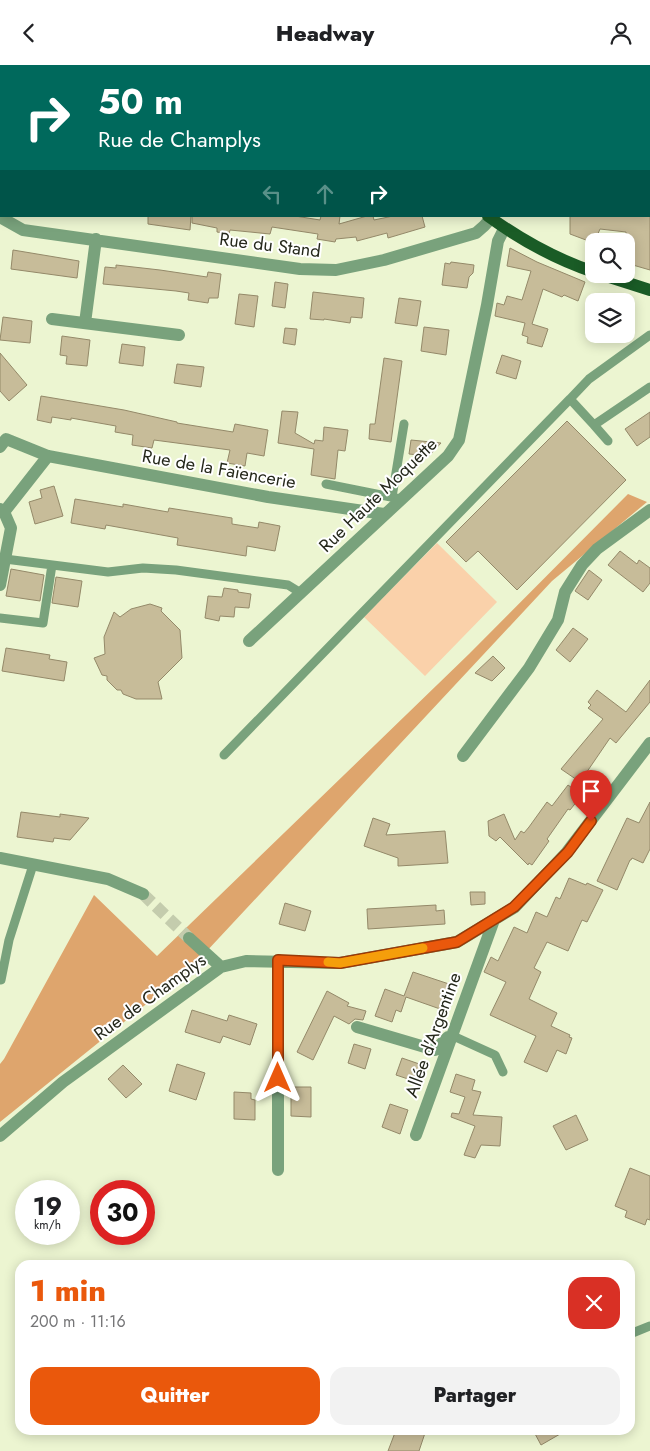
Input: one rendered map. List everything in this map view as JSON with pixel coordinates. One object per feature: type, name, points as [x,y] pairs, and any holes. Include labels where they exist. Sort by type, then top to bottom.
[{"type":"main road","points":[[491,217],[504,229],[565,262],[585,268]]},
{"type":"main road","points":[[628,283],[650,290]]},
{"type":"street","name":"Rue du Stand","points":[[0,217],[23,230],[300,269],[336,270],[384,260],[476,233],[491,217]]},
{"type":"street","name":"Rue Haute Moquette","points":[[249,641],[384,514],[396,498],[448,456],[459,440],[487,305],[498,241],[504,229]]},
{"type":"street","points":[[85,323],[96,239]]},
{"type":"street","points":[[52,319],[179,335]]},
{"type":"street","name":"Rue de la Faïencerie","points":[[0,447],[6,439],[48,456],[268,497],[384,514]]},
{"type":"street","points":[[0,585],[11,528],[2,511],[48,456]]},
{"type":"street","points":[[463,756],[529,668],[558,620],[565,592],[582,565],[597,549],[650,509]]},
{"type":"street","name":"Rue de Champlys","points":[[0,1136],[63,1082],[220,967],[246,961],[278,960],[340,963],[457,942],[494,920],[514,907],[568,852],[650,743]]},
{"type":"street","points":[[1,861],[108,879],[143,895]]},
{"type":"street","name":"Allée d'Argentine","points":[[416,1135],[494,920]]},
{"type":"street","points":[[189,938],[220,967]]},
{"type":"street","points":[[278,960],[278,1169]]},
{"type":"street","points":[[357,1027],[435,1050],[451,1035]]},
{"type":"lane","points":[[224,755],[589,379],[650,335]]},
{"type":"lane","points":[[594,425],[650,387]]},
{"type":"lane","points":[[570,399],[608,441]]},
{"type":"lane","points":[[326,484],[396,498],[404,424]]},
{"type":"lane","points":[[5,559],[108,572],[143,568],[176,570],[288,585],[300,593]]},
{"type":"lane","points":[[0,618],[43,623],[52,565]]},
{"type":"lane","points":[[1,980],[9,940],[32,865]]},
{"type":"lane","points":[[451,1035],[496,1055],[503,1072]]},
{"type":"lane","points":[[635,1332],[650,1326]]},
{"type":"shaded area","points":[[628,494],[647,502],[552,581],[191,968],[0,1122],[0,1064],[94,895],[157,956],[469,654]]},
{"type":"shaded area","points":[[437,543],[497,602],[425,676],[364,617]]},
{"type":"building","points":[[148,217],[191,217],[190,230],[148,224]]},
{"type":"building","points":[[192,217],[301,217],[320,220],[321,217],[340,217],[339,224],[364,217],[373,217],[374,220],[388,217],[422,217],[425,227],[388,238],[387,233],[357,241],[356,237],[336,239],[335,242],[317,239],[318,234],[272,227],[270,234],[230,230],[229,234],[217,232],[217,228],[192,223]]},
{"type":"building","points":[[570,217],[650,217],[650,270],[635,266],[635,233],[600,229],[598,233],[585,233],[585,240],[570,234]]},
{"type":"building","points":[[510,248],[537,262],[585,282],[578,301],[543,289],[532,324],[548,329],[542,347],[527,343],[528,337],[522,335],[525,323],[495,316],[497,303],[504,305],[507,296],[522,300],[531,271],[507,266]]},
{"type":"building","points":[[13,250],[79,261],[77,278],[11,269]]},
{"type":"building","points":[[451,262],[474,265],[467,288],[442,285],[445,263],[450,264]]},
{"type":"building","points":[[116,265],[207,277],[208,272],[221,274],[218,298],[209,298],[208,303],[188,300],[189,293],[103,284],[105,267],[116,268]]},
{"type":"building","points":[[275,282],[288,284],[285,308],[272,306]]},
{"type":"building","points":[[313,292],[364,298],[362,318],[351,317],[350,323],[310,319]]},
{"type":"building","points":[[239,294],[258,296],[254,327],[235,324]]},
{"type":"building","points":[[399,298],[421,301],[417,326],[395,323]]},
{"type":"building","points":[[3,317],[32,321],[30,343],[0,340]]},
{"type":"building","points":[[424,327],[449,330],[446,355],[421,351]]},
{"type":"building","points":[[285,328],[297,329],[295,345],[283,343]]},
{"type":"building","points":[[62,336],[90,340],[87,366],[66,364],[67,356],[60,355]]},
{"type":"building","points":[[122,344],[145,347],[143,366],[119,363]]},
{"type":"building","points":[[0,353],[27,385],[9,401],[0,391]]},
{"type":"building","points":[[502,355],[521,361],[516,379],[496,373]]},
{"type":"building","points":[[384,358],[402,361],[391,442],[369,439],[370,424],[375,424]]},
{"type":"building","points":[[177,364],[204,367],[201,387],[174,383]]},
{"type":"building","points":[[41,396],[124,410],[177,423],[233,432],[235,424],[268,430],[264,456],[247,453],[245,466],[227,463],[230,450],[154,440],[152,448],[132,445],[133,435],[115,432],[116,426],[71,418],[71,420],[52,417],[51,423],[37,420]]},
{"type":"building","points":[[282,411],[298,412],[295,433],[314,444],[315,440],[323,441],[324,427],[348,430],[345,451],[338,450],[335,479],[311,475],[314,449],[278,443]]},
{"type":"building","points":[[650,412],[650,437],[637,446],[625,429]]},
{"type":"building","points":[[567,421],[626,480],[517,590],[478,551],[466,562],[446,542]]},
{"type":"building","points":[[411,440],[441,443],[429,456],[409,454]]},
{"type":"building","points":[[54,486],[63,516],[35,524],[29,502],[42,498],[40,490]]},
{"type":"building","points":[[75,499],[123,507],[123,504],[168,512],[169,508],[232,518],[232,524],[258,528],[259,522],[280,526],[275,551],[247,546],[246,556],[177,545],[178,538],[106,525],[105,529],[71,523]]},
{"type":"building","points":[[620,551],[637,564],[639,560],[650,568],[650,583],[643,592],[608,565]]},
{"type":"building","points":[[11,569],[44,575],[40,601],[6,596]]},
{"type":"building","points":[[589,570],[602,580],[588,600],[575,591]]},
{"type":"building","points":[[56,577],[82,581],[78,607],[52,603]]},
{"type":"building","points":[[224,588],[251,594],[249,608],[235,607],[234,617],[220,616],[219,621],[205,618],[208,596],[222,597]]},
{"type":"building","points":[[150,604],[162,608],[161,611],[180,630],[182,658],[158,682],[162,699],[136,699],[123,694],[121,690],[117,690],[107,680],[107,676],[102,675],[94,658],[105,654],[104,637],[114,612],[120,617],[131,609]]},
{"type":"building","points":[[573,628],[588,639],[570,662],[556,650]]},
{"type":"building","points":[[6,648],[50,655],[49,659],[67,662],[64,681],[2,671]]},
{"type":"building","points":[[493,656],[505,668],[492,681],[475,673]]},
{"type":"building","points":[[650,680],[650,702],[616,743],[610,738],[580,782],[561,769],[603,719],[588,708],[591,705],[588,702],[597,690],[626,712]]},
{"type":"building","points":[[568,785],[582,795],[570,810],[568,809],[532,865],[529,863],[528,865],[500,837],[496,841],[489,836],[488,821],[504,814],[515,840],[521,831],[524,833],[547,802],[552,806]]},
{"type":"building","points":[[650,802],[650,849],[643,863],[632,858],[630,860],[617,890],[597,881],[627,818],[639,823]]},
{"type":"building","points":[[21,812],[60,817],[60,814],[89,818],[70,840],[54,838],[53,842],[17,837]]},
{"type":"building","points":[[373,818],[390,824],[386,835],[445,831],[448,863],[398,866],[398,858],[364,846]]},
{"type":"building","points":[[569,878],[603,890],[587,922],[582,920],[568,951],[547,942],[534,968],[541,972],[529,999],[557,1013],[551,1026],[570,1035],[569,1037],[572,1038],[566,1054],[557,1050],[547,1072],[524,1062],[536,1036],[490,1015],[506,982],[484,972],[491,957],[498,961],[514,927],[527,933],[536,912],[547,917],[556,897],[560,899]]},
{"type":"building","points":[[470,892],[485,892],[485,904],[471,905]]},
{"type":"building","points":[[285,903],[311,911],[305,931],[279,924]]},
{"type":"building","points":[[436,905],[436,911],[444,910],[445,924],[368,929],[367,909]]},
{"type":"building","points":[[413,972],[452,985],[443,1010],[406,997],[401,1012],[396,1010],[392,1022],[375,1016],[385,989],[404,996]]},
{"type":"building","points":[[327,991],[349,1003],[347,1006],[366,1011],[363,1020],[355,1019],[349,1024],[334,1016],[313,1060],[297,1052]]},
{"type":"building","points":[[192,1010],[227,1021],[229,1015],[257,1024],[250,1045],[223,1036],[220,1043],[185,1032]]},
{"type":"building","points":[[354,1044],[371,1049],[365,1069],[348,1063]]},
{"type":"building","points":[[402,1058],[425,1066],[420,1083],[396,1075]]},
{"type":"building","points":[[177,1064],[205,1073],[196,1100],[169,1091]]},
{"type":"building","points":[[123,1065],[142,1084],[126,1098],[108,1079]]},
{"type":"building","points":[[456,1074],[475,1080],[472,1090],[481,1092],[473,1115],[502,1117],[500,1146],[481,1145],[475,1158],[464,1155],[475,1126],[451,1117],[452,1113],[459,1114],[465,1097],[450,1092]]},
{"type":"building","points":[[291,1087],[311,1087],[311,1117],[291,1116]]},
{"type":"building","points":[[234,1092],[251,1093],[251,1099],[255,1100],[255,1120],[234,1119]]},
{"type":"building","points":[[390,1104],[408,1110],[400,1134],[382,1127]]},
{"type":"building","points":[[576,1115],[588,1140],[566,1150],[553,1126]]},
{"type":"building","points":[[630,1168],[650,1176],[650,1220],[647,1219],[645,1225],[625,1217],[627,1211],[615,1206]]},
{"type":"building","points":[[394,1435],[424,1435],[419,1451],[388,1451]]},
{"type":"building","points":[[536,1435],[558,1435],[541,1445]]},
{"type":"tunnel","points":[[143,894],[189,938]]},
{"type":"slow traffic","points":[[328,962],[340,963],[423,948]]},
{"type":"route","points":[[278,1078],[278,960],[340,963],[457,942],[514,907],[568,852],[591,821]]}]
